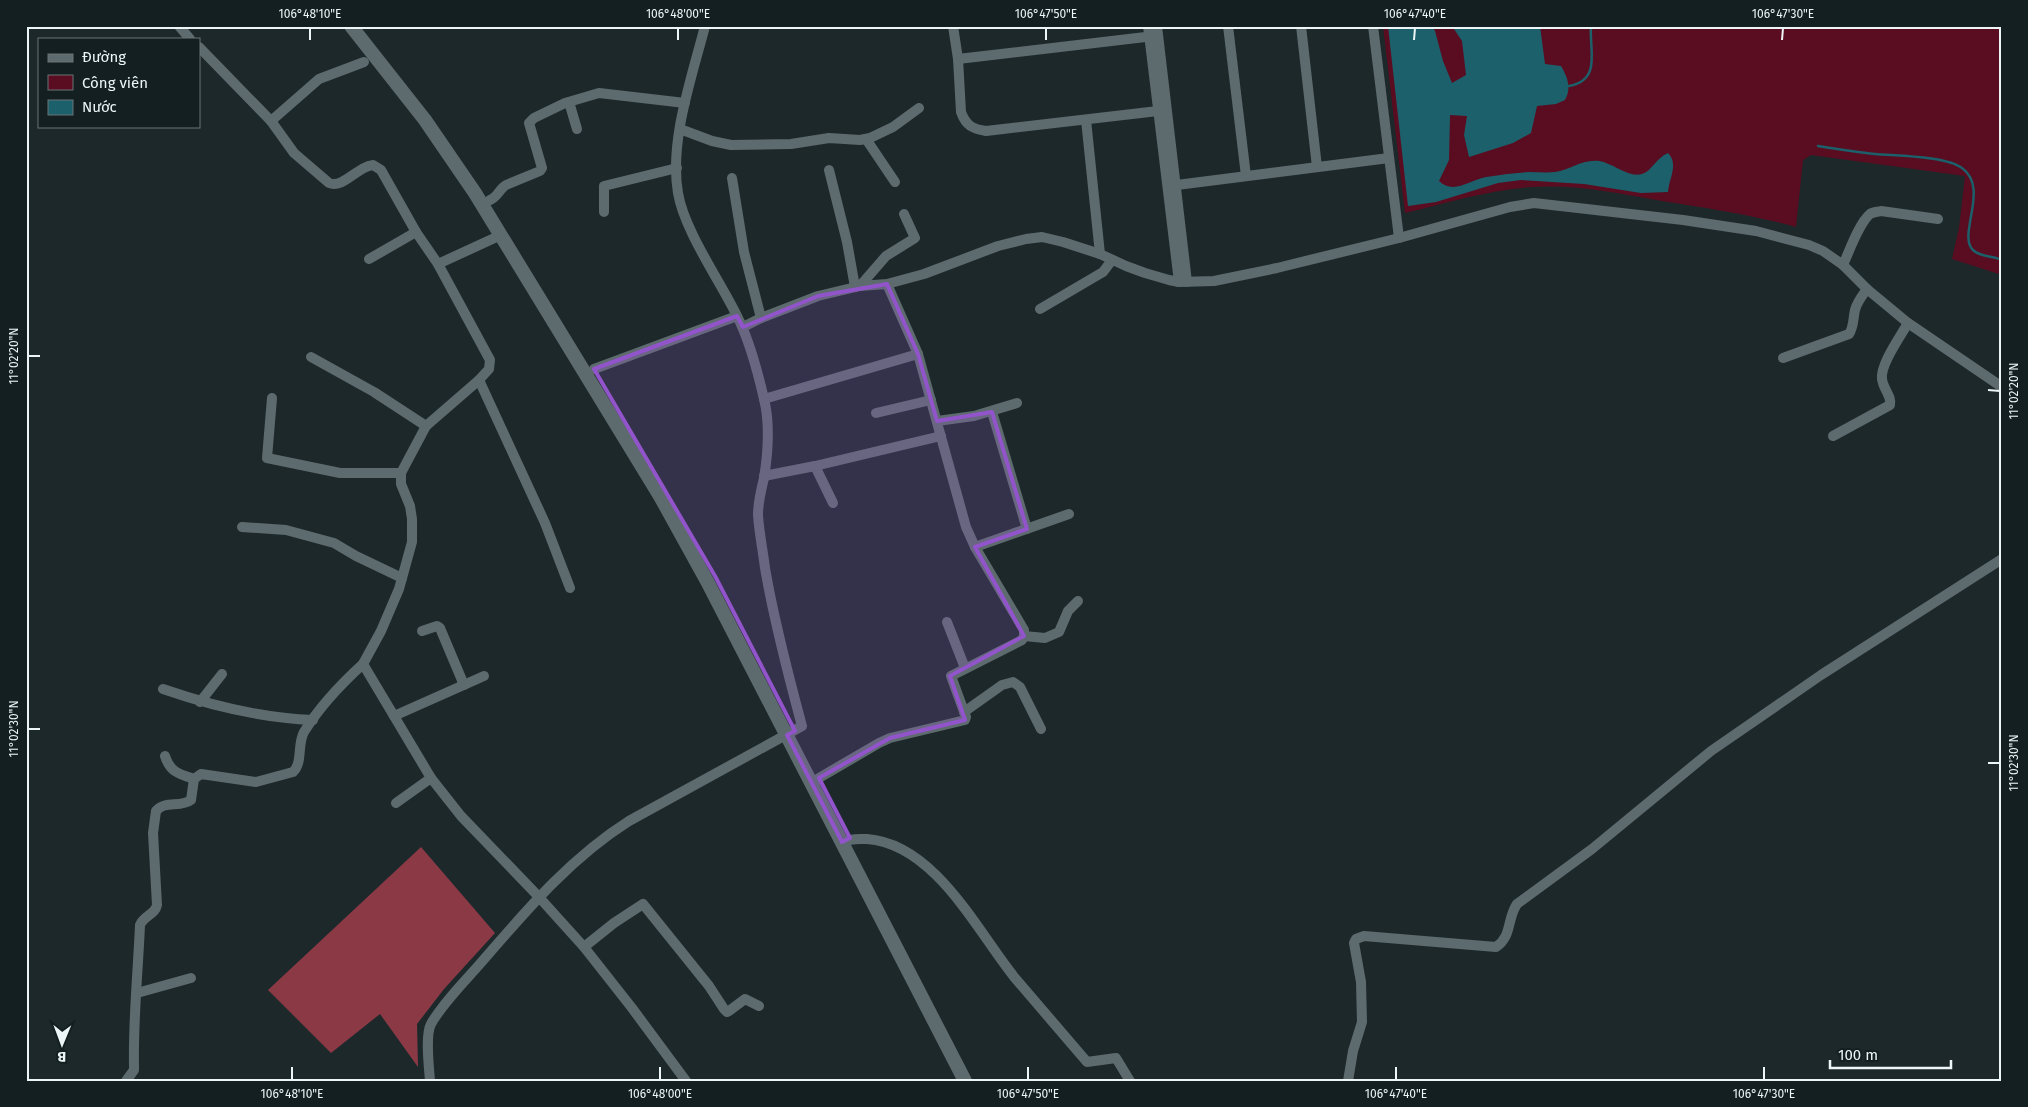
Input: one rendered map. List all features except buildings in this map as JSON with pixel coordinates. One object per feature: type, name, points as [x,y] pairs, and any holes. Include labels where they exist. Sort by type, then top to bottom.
[{"type":"main road","points":[[352,26],[430,127],[501,235],[660,496],[791,733]]},
{"type":"main road","points":[[363,26],[432,115],[490,200],[594,369],[692,534],[846,840],[975,1081]]},
{"type":"main road","points":[[846,840],[965,1081]]},
{"type":"street","points":[[179,26],[189,38]]},
{"type":"street","points":[[430,1081],[430,1025],[464,982],[538,896],[604,837],[802,726],[785,665],[768,587],[758,515],[764,476],[767,429],[764,399],[743,327],[683,210],[678,193],[677,168],[680,129],[705,26]]},
{"type":"street","points":[[953,26],[958,59],[961,112],[964,120],[975,130],[986,131],[1158,111]]},
{"type":"street","points":[[1228,26],[1246,176]]},
{"type":"street","points":[[1301,26],[1317,167]]},
{"type":"street","points":[[1373,26],[1399,238]]},
{"type":"street","points":[[958,59],[1153,31]]},
{"type":"street","points":[[1153,31],[1158,111],[1172,186]]},
{"type":"street","points":[[1153,31],[1183,282]]},
{"type":"street","points":[[126,1081],[134,1070],[133,1031],[140,925],[142,920],[154,912],[157,905],[153,833],[156,811],[162,806],[185,804],[192,800],[194,779],[201,774],[256,782],[293,772],[297,768],[301,738],[312,720],[346,680],[363,664],[381,631],[402,578],[413,531],[410,506],[403,490],[401,473],[426,426],[490,369],[490,360],[438,264],[416,232],[381,170],[373,165],[364,167],[340,183],[331,184],[294,153],[271,121],[200,49]]},
{"type":"street","points":[[271,121],[319,78],[364,62]]},
{"type":"street","points":[[490,200],[498,195],[501,188],[506,185],[540,171],[542,164],[529,123],[534,118],[569,102],[594,94],[604,93],[685,103]]},
{"type":"street","points":[[569,102],[577,130]]},
{"type":"street","points":[[680,129],[712,141],[741,145],[791,144],[829,138],[866,139],[893,127],[919,108]]},
{"type":"street","points":[[1086,120],[1100,254]]},
{"type":"street","points":[[866,139],[895,182]]},
{"type":"street","points":[[1172,186],[1389,158]]},
{"type":"street","points":[[604,212],[604,186],[677,168]]},
{"type":"street","points":[[830,170],[858,286]]},
{"type":"street","points":[[732,178],[744,252],[761,318]]},
{"type":"street","points":[[743,327],[818,296],[858,286],[887,284],[924,274],[998,246],[1026,239],[1042,237],[1100,254],[1145,273],[1183,282],[1214,281],[1399,238],[1534,203],[1683,220],[1756,232],[1809,245],[1823,251],[1843,265],[1867,289],[1908,323],[2002,387]]},
{"type":"street","points":[[1843,265],[1859,232],[1868,216],[1872,213],[1881,211],[1938,219]]},
{"type":"street","points":[[858,286],[886,256],[915,238],[904,214]]},
{"type":"street","points":[[369,259],[416,232]]},
{"type":"street","points":[[438,264],[501,235]]},
{"type":"street","points":[[1040,309],[1103,272],[1112,260]]},
{"type":"street","points":[[816,782],[890,738],[965,720],[951,676],[1022,640],[1024,636],[1024,630],[975,547],[962,515],[918,354],[887,284]]},
{"type":"street","points":[[1783,358],[1849,334],[1852,331],[1855,310],[1860,298],[1867,289]]},
{"type":"street","points":[[594,369],[737,316]]},
{"type":"street","points":[[1833,436],[1890,405],[1890,398],[1884,389],[1882,370],[1908,323]]},
{"type":"street","points":[[764,399],[918,354]]},
{"type":"street","points":[[310,357],[374,392],[426,426]]},
{"type":"street","points":[[479,380],[545,524],[570,588]]},
{"type":"street","points":[[272,398],[267,458],[340,473],[401,473]]},
{"type":"street","points":[[876,413],[932,400]]},
{"type":"street","points":[[937,422],[992,412],[1017,403]]},
{"type":"street","points":[[992,412],[1027,529]]},
{"type":"street","points":[[764,476],[941,436]]},
{"type":"street","points":[[815,466],[833,503]]},
{"type":"street","points":[[975,547],[1069,514]]},
{"type":"street","points":[[242,527],[286,530],[334,543],[402,578]]},
{"type":"street","points":[[1348,1081],[1362,1022],[1361,982],[1354,943],[1356,939],[1364,936],[1496,947],[1503,943],[1513,909],[1517,904],[1592,849],[1708,753],[1821,675],[2002,559]]},
{"type":"street","points":[[1024,636],[1045,638],[1059,632],[1068,611],[1078,601]]},
{"type":"street","points":[[947,622],[966,668]]},
{"type":"street","points":[[422,631],[437,626],[440,628],[464,685]]},
{"type":"street","points":[[363,664],[375,681],[431,778],[461,816],[584,947],[686,1081]]},
{"type":"street","points":[[200,702],[222,674]]},
{"type":"street","points":[[394,716],[484,676]]},
{"type":"street","points":[[964,712],[1002,685],[1013,682],[1020,687],[1041,729]]},
{"type":"street","points":[[164,689],[200,702],[280,719],[312,720]]},
{"type":"street","points":[[165,756],[172,770],[194,779]]},
{"type":"street","points":[[396,803],[431,778]]},
{"type":"street","points":[[846,840],[886,842],[896,845],[935,874],[1014,977],[1087,1062],[1116,1058],[1130,1081]]},
{"type":"street","points":[[584,947],[614,923],[643,904],[709,986],[727,1012],[745,1000],[759,1006]]},
{"type":"street","points":[[137,993],[191,978]]},
{"type":"highlighted area","points":[[887,284],[918,354],[937,421],[992,412],[1027,529],[975,547],[1024,636],[950,676],[965,720],[890,738],[819,778],[850,838],[842,842],[787,735],[795,731],[715,576],[594,369],[737,316],[743,327],[818,296]]},
{"type":"green space","points":[[1383,26],[2002,26],[2002,275],[1952,259],[1959,228],[1965,176],[1811,155],[1803,160],[1796,227],[1713,209],[1613,192],[1547,186],[1499,191],[1467,197],[1405,213]]},
{"type":"shaded area","points":[[421,847],[495,933],[444,989],[417,1024],[418,1067],[380,1014],[331,1053],[268,990]]},
{"type":"water","points":[[1388,26],[1432,26],[1452,83],[1466,75],[1462,41],[1452,26],[1540,26],[1545,64],[1561,66],[1567,78],[1568,91],[1565,100],[1556,104],[1537,106],[1531,133],[1513,143],[1469,157],[1464,135],[1467,116],[1450,115],[1449,160],[1439,181],[1444,185],[1456,187],[1486,177],[1512,173],[1555,172],[1593,161],[1604,162],[1637,175],[1649,170],[1660,158],[1668,153],[1673,166],[1668,192],[1641,193],[1584,184],[1521,180],[1498,183],[1436,202],[1408,206]]},
{"type":"waterway","points":[[1569,86],[1579,83],[1590,71],[1592,63],[1591,26]]},
{"type":"waterway","points":[[1818,146],[1875,154],[1933,159],[1955,164],[1962,168],[1970,177],[1973,187],[1974,199],[1968,234],[1969,243],[1976,252],[2002,260]]}]
